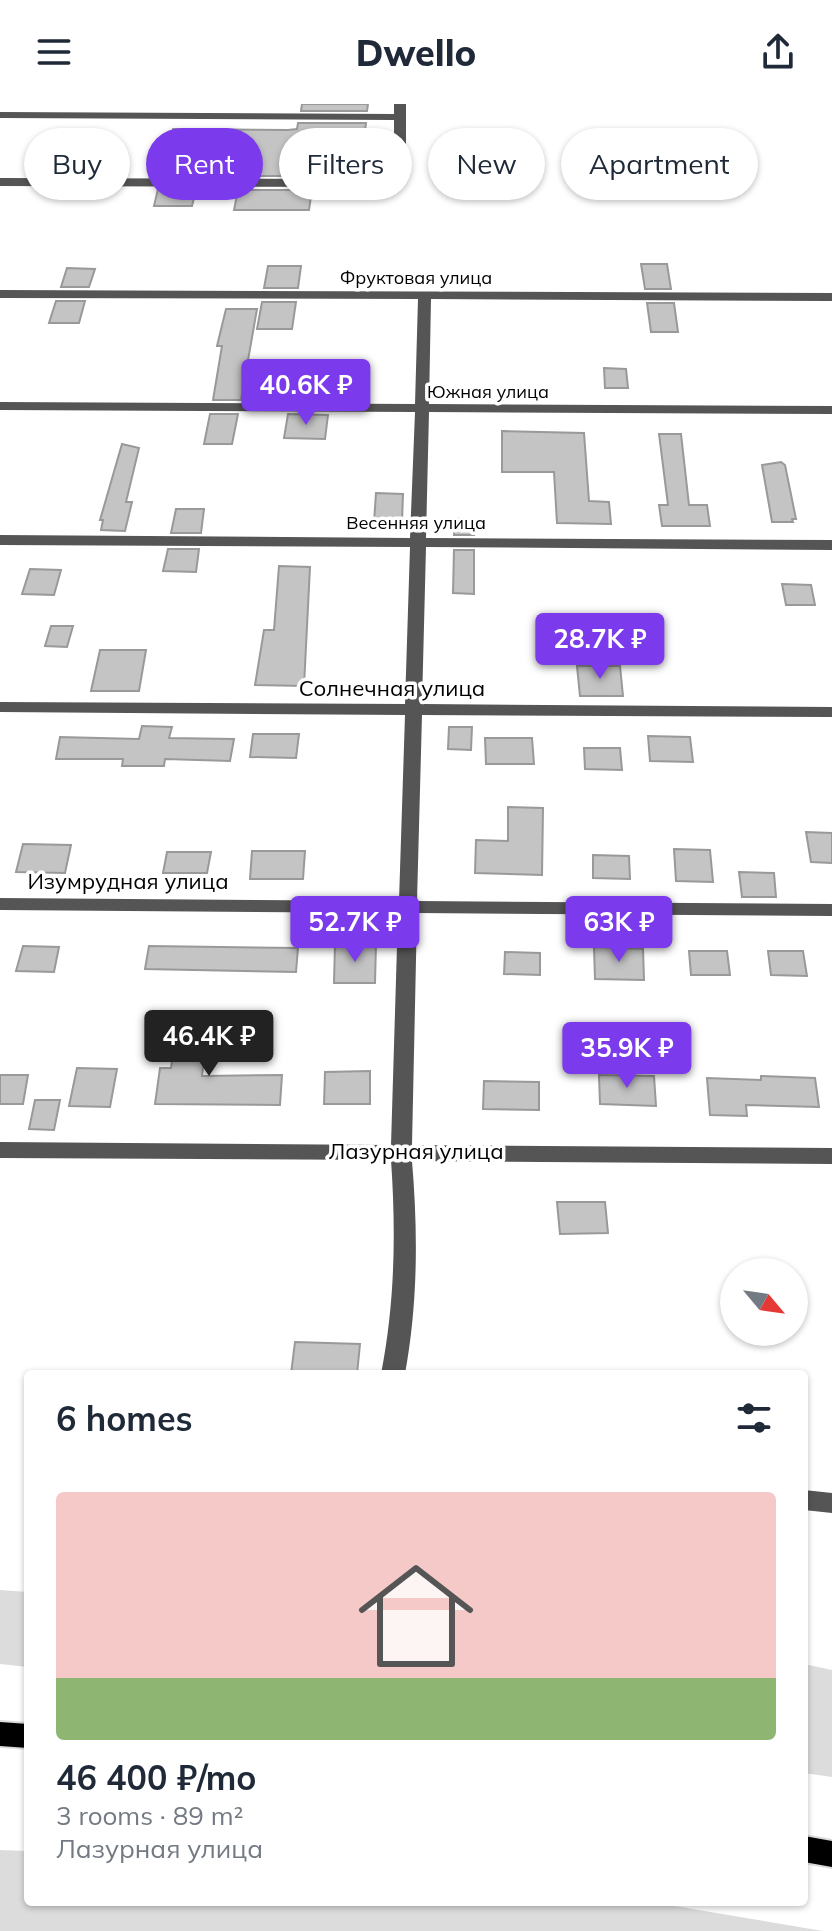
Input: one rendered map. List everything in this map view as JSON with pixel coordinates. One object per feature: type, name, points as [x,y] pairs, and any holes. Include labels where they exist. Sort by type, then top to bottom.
[{"type":"main road","points":[[0,1734],[24,1736]]},
{"type":"main road","points":[[808,1850],[832,1854]]},
{"type":"street","points":[[0,115],[399,111],[400,173],[392,180],[376,184],[0,182]]},
{"type":"street","name":"Фруктовая улица","points":[[0,294],[832,297]]},
{"type":"street","points":[[394,1370],[399,1343],[407,1231],[401,1151],[425,295]]},
{"type":"street","name":"Южная улица","points":[[0,406],[832,410]]},
{"type":"street","name":"Весенняя улица","points":[[0,540],[832,545]]},
{"type":"street","name":"Солнечная улица","points":[[0,707],[832,712]]},
{"type":"street","name":"Изумрудная улица","points":[[0,904],[832,910]]},
{"type":"street","name":"Лазурная улица","points":[[0,1150],[832,1156]]},
{"type":"street","points":[[808,1500],[832,1503]]},
{"type":"shaded area","points":[[0,1590],[24,1592],[24,1667],[0,1664]]},
{"type":"shaded area","points":[[808,1665],[832,1670],[832,1777],[808,1774]]},
{"type":"shaded area","points":[[0,1850],[24,1851],[24,1906],[675,1906],[823,1931],[0,1931]]},
{"type":"building","points":[[302,104],[368,104],[367,111],[301,111]]},
{"type":"building","points":[[298,123],[366,123],[365,128],[297,128]]},
{"type":"building","points":[[263,130],[279,130],[279,176],[263,176]]},
{"type":"building","points":[[263,190],[279,190],[279,200],[310,200],[309,210],[234,210],[236,200],[263,200]]},
{"type":"building","points":[[155,200],[194,200],[192,206],[154,206]]},
{"type":"building","points":[[641,264],[667,264],[671,289],[645,289]]},
{"type":"building","points":[[268,266],[301,266],[298,288],[264,288]]},
{"type":"building","points":[[67,268],[95,269],[89,287],[61,287]]},
{"type":"building","points":[[56,301],[85,301],[79,323],[49,323]]},
{"type":"building","points":[[262,302],[296,302],[292,329],[257,329]]},
{"type":"building","points":[[647,303],[674,303],[678,332],[651,332]]},
{"type":"building","points":[[226,309],[257,309],[241,400],[213,400],[222,346],[217,346]]},
{"type":"building","points":[[604,368],[626,369],[628,388],[605,388]]},
{"type":"building","points":[[293,380],[332,380],[330,401],[290,400]]},
{"type":"building","points":[[210,414],[238,414],[232,444],[204,444]]},
{"type":"building","points":[[288,414],[328,415],[325,439],[284,438]]},
{"type":"building","points":[[502,431],[584,433],[589,501],[609,502],[611,524],[557,523],[554,472],[502,472]]},
{"type":"building","points":[[659,434],[681,434],[689,505],[707,505],[710,526],[662,526],[659,505],[668,505]]},
{"type":"building","points":[[122,444],[139,448],[126,502],[132,502],[125,531],[101,530],[103,520],[100,520]]},
{"type":"building","points":[[781,462],[785,465],[796,519],[792,519],[793,522],[772,522],[762,465]]},
{"type":"building","points":[[376,493],[403,494],[402,522],[374,522]]},
{"type":"building","points":[[176,509],[204,509],[201,533],[171,533]]},
{"type":"building","points":[[455,518],[474,518],[474,535],[454,535]]},
{"type":"building","points":[[168,549],[199,549],[196,572],[163,571]]},
{"type":"building","points":[[454,550],[474,550],[474,594],[453,593]]},
{"type":"building","points":[[279,566],[310,567],[304,686],[255,685],[264,630],[274,630]]},
{"type":"building","points":[[30,569],[61,570],[54,595],[22,594]]},
{"type":"building","points":[[782,584],[811,585],[815,605],[786,605]]},
{"type":"building","points":[[51,626],[73,626],[67,647],[45,646]]},
{"type":"building","points":[[100,650],[146,650],[139,691],[91,691]]},
{"type":"building","points":[[577,666],[620,666],[623,696],[580,696]]},
{"type":"building","points":[[142,726],[172,727],[169,738],[234,739],[230,761],[165,759],[164,766],[122,766],[123,759],[56,759],[60,737],[139,739]]},
{"type":"building","points":[[449,727],[472,727],[471,750],[448,749]]},
{"type":"building","points":[[253,734],[299,734],[296,758],[250,757]]},
{"type":"building","points":[[648,736],[690,737],[693,762],[650,761]]},
{"type":"building","points":[[485,738],[532,738],[534,764],[486,764]]},
{"type":"building","points":[[584,748],[620,748],[622,770],[585,769]]},
{"type":"building","points":[[508,807],[543,808],[542,875],[475,873],[476,840],[508,841]]},
{"type":"building","points":[[806,832],[832,833],[832,863],[811,862]]},
{"type":"building","points":[[23,844],[71,845],[65,873],[16,872]]},
{"type":"building","points":[[674,849],[710,850],[713,882],[676,881]]},
{"type":"building","points":[[252,851],[305,851],[303,879],[250,879]]},
{"type":"building","points":[[167,852],[211,852],[207,873],[163,873]]},
{"type":"building","points":[[593,855],[629,856],[630,879],[593,878]]},
{"type":"building","points":[[739,872],[774,873],[776,897],[742,897]]},
{"type":"building","points":[[335,944],[376,944],[375,983],[334,983]]},
{"type":"building","points":[[23,946],[59,947],[54,972],[16,971]]},
{"type":"building","points":[[149,946],[298,948],[296,972],[145,969]]},
{"type":"building","points":[[594,947],[643,949],[644,980],[595,979]]},
{"type":"building","points":[[689,951],[727,951],[730,975],[691,975]]},
{"type":"building","points":[[768,951],[803,951],[807,976],[771,975]]},
{"type":"building","points":[[505,952],[540,953],[540,975],[504,974]]},
{"type":"building","points":[[177,1025],[208,1025],[202,1076],[282,1075],[280,1105],[155,1104],[160,1068],[171,1068]]},
{"type":"building","points":[[77,1068],[117,1069],[110,1107],[69,1106]]},
{"type":"building","points":[[370,1071],[370,1104],[324,1104],[325,1072]]},
{"type":"building","points":[[0,1075],[28,1075],[23,1104],[0,1104]]},
{"type":"building","points":[[599,1075],[654,1076],[656,1106],[600,1104]]},
{"type":"building","points":[[761,1076],[815,1078],[819,1107],[746,1105],[747,1116],[710,1115],[707,1078],[761,1080]]},
{"type":"building","points":[[484,1081],[539,1082],[539,1110],[483,1109]]},
{"type":"building","points":[[35,1100],[60,1100],[54,1130],[29,1129]]},
{"type":"building","points":[[557,1202],[605,1202],[608,1233],[560,1234]]},
{"type":"building","points":[[295,1342],[360,1344],[357,1370],[292,1370]]}]
